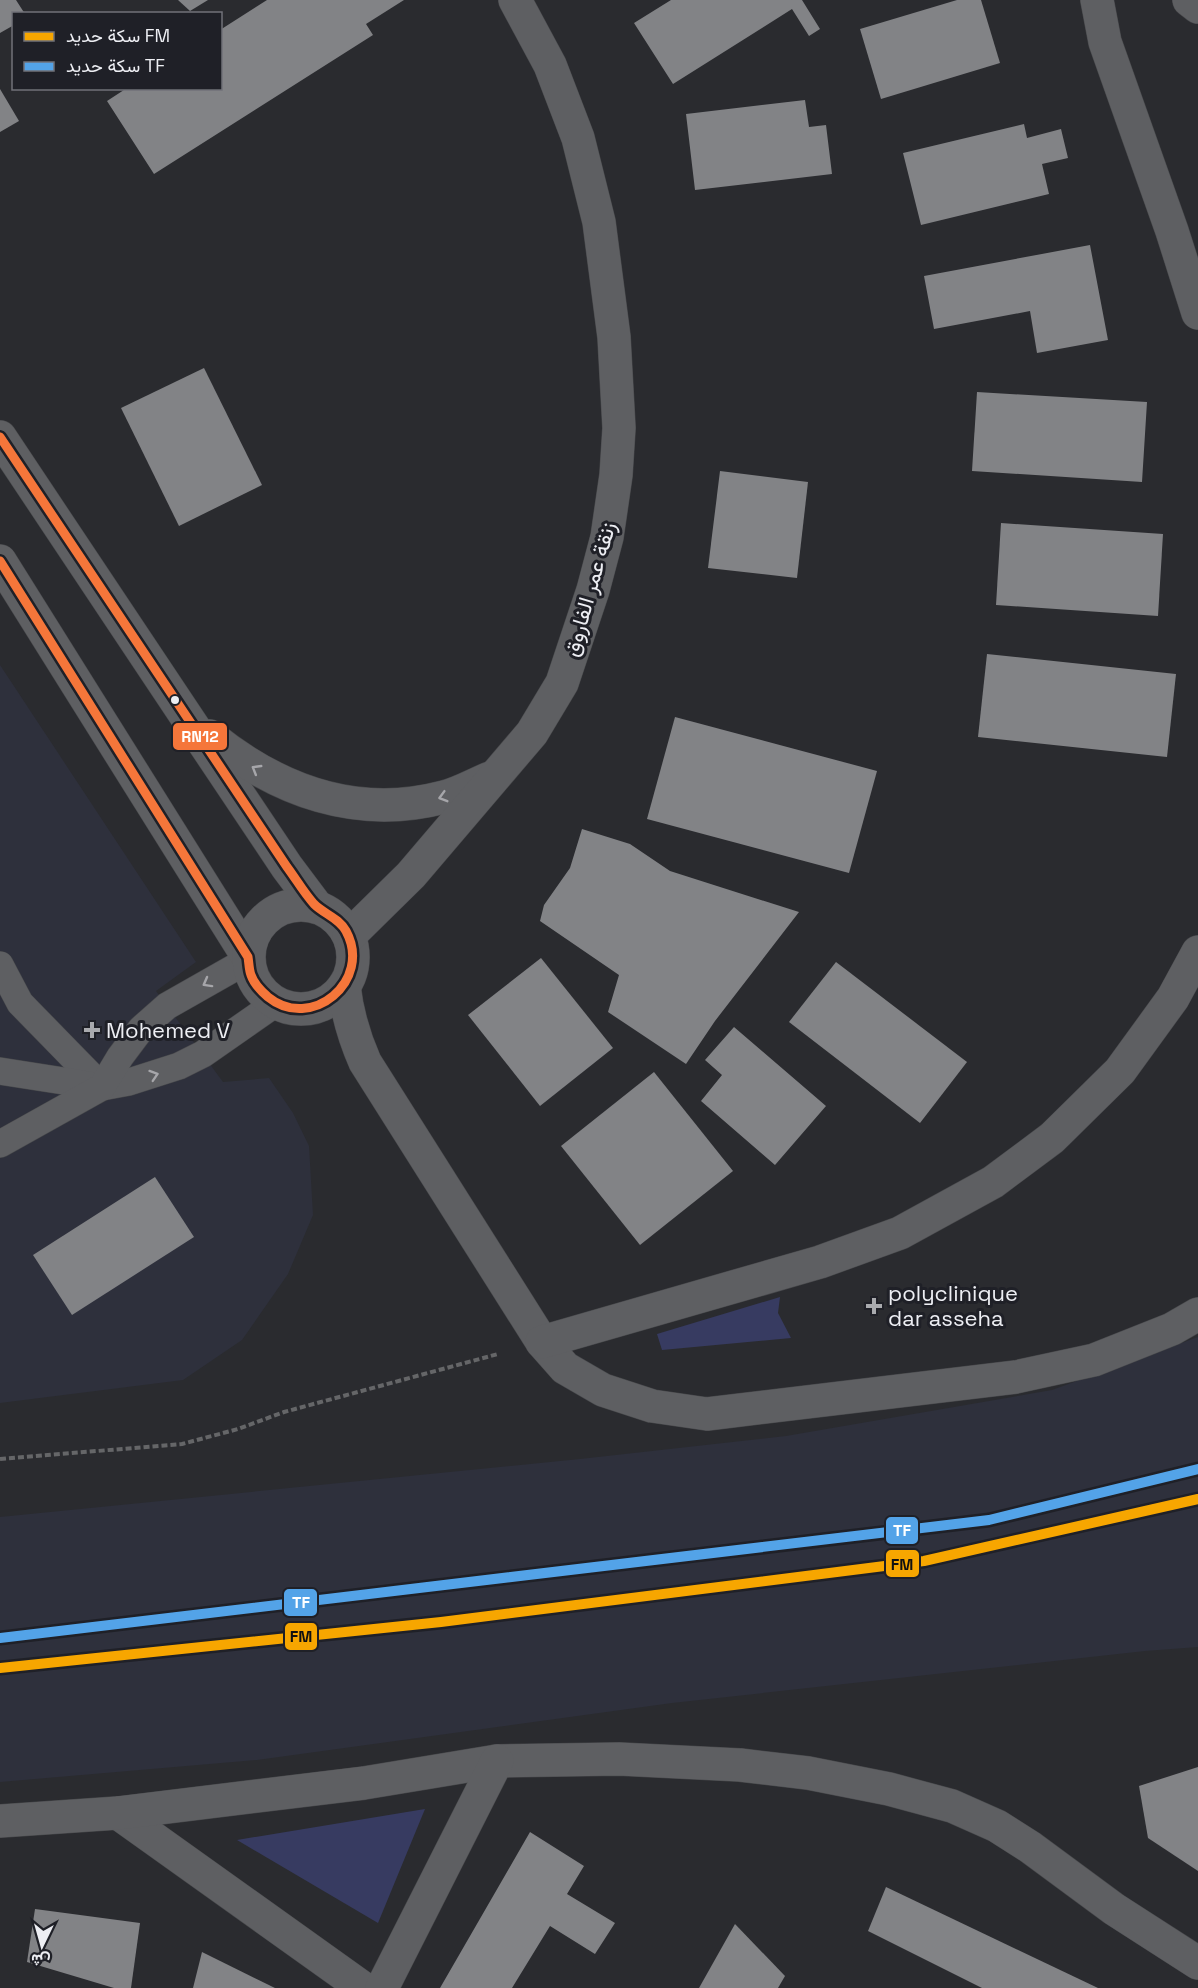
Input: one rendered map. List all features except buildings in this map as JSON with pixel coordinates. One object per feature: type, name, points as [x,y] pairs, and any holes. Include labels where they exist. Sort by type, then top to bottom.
[{"type":"street","name":"زنقة عمر الفاروق","points":[[349,936],[411,875],[532,733],[562,683],[593,590],[607,537],[619,428],[614,338],[596,211],[578,138],[550,65],[515,0]]},
{"type":"street","points":[[1097,0],[1105,42],[1172,231],[1198,313]]},
{"type":"street","points":[[1189,0],[1198,6]]},
{"type":"street","points":[[0,437],[287,867],[317,907],[336,918],[349,936],[353,953],[351,970],[344,986],[333,998],[320,1006],[290,1006]]},
{"type":"street","points":[[0,561],[248,958],[256,985],[265,995],[327,1024],[365,1062]]},
{"type":"street","points":[[188,718],[232,754],[266,775],[303,792],[351,803],[397,806],[445,797],[497,775]]},
{"type":"street","points":[[248,958],[251,940],[258,926],[269,914],[284,906],[317,907]]},
{"type":"street","points":[[542,1342],[820,1262],[900,1233],[993,1182],[1052,1138],[1120,1071],[1173,998],[1198,952]]},
{"type":"street","points":[[344,986],[347,1012],[365,1062],[542,1342],[565,1368],[603,1390],[652,1406],[707,1414],[1016,1377],[1094,1360],[1172,1329],[1198,1314]]},
{"type":"street","points":[[0,1821],[118,1813],[364,1783],[497,1761],[620,1759],[740,1765],[808,1773],[866,1784],[952,1806],[1005,1831],[1114,1909],[1198,1964]]},
{"type":"street","points":[[382,1988],[497,1761]]},
{"type":"street","points":[[118,1813],[363,1988]]},
{"type":"lane","points":[[0,1144],[102,1087],[120,1057],[141,1029],[167,1006],[248,958]]},
{"type":"lane","points":[[0,965],[20,1003],[102,1087]]},
{"type":"lane","points":[[0,1071],[102,1087],[129,1083],[179,1066],[290,1006]]},
{"type":"path","points":[[0,1459],[182,1444],[238,1430],[284,1412],[542,1342]]},
{"type":"shaded area","name":"Mohemed V","points":[[0,665],[196,962],[156,991],[223,1082],[269,1078],[293,1113],[309,1146],[313,1215],[288,1274],[242,1340],[183,1380],[0,1403]]},
{"type":"shaded area","points":[[780,1297],[778,1313],[791,1338],[662,1350],[657,1334]]},
{"type":"shaded area","points":[[1198,1337],[1198,1647],[672,1703],[257,1760],[0,1782],[0,1517],[786,1436],[1052,1390]]},
{"type":"shaded area","points":[[425,1809],[378,1923],[237,1840]]},
{"type":"rail line","name":"TF","points":[[0,1638],[989,1520],[1198,1469]]},
{"type":"rail line","name":"FM","points":[[0,1668],[441,1622],[924,1561],[1198,1499]]},
{"type":"transit line","name":"RN12","points":[[0,437],[303,891],[314,904],[346,931],[352,950],[351,967],[345,983],[333,996],[319,1005],[302,1008],[285,1006],[260,990],[250,973],[248,957],[0,561]]},
{"type":"place","name":"Mohemed V","points":[[92,1030]]},
{"type":"place","name":"polyclinique dar asseha","points":[[874,1306]]}]
